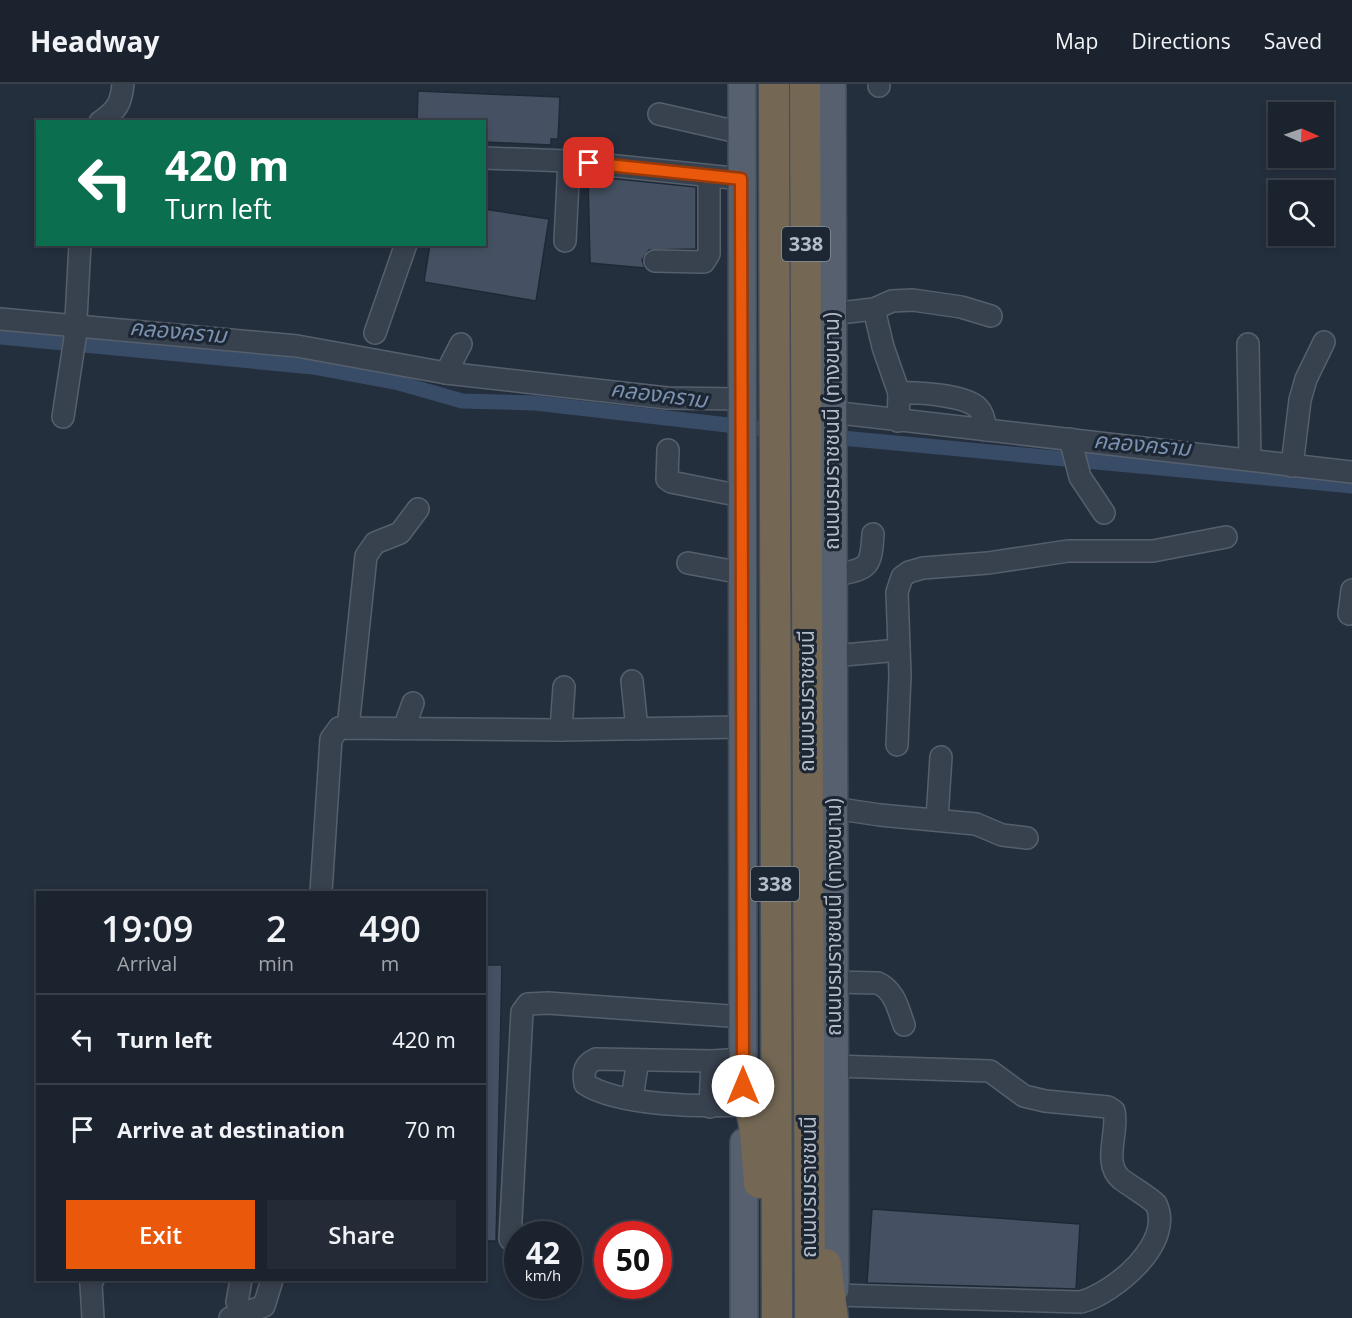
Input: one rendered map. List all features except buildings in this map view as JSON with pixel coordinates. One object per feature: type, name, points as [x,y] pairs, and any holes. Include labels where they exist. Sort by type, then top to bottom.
[{"type":"highway","name":"ถนนบรมราชชนนี","points":[[774,84],[777,1310]]},
{"type":"highway","name":"ถนนบรมราชชนนี","points":[[805,84],[823,411],[819,457],[809,1100],[810,1318]]},
{"type":"highway","points":[[743,1062],[755,1130],[765,1249],[777,1310]]},
{"type":"highway","points":[[809,1100],[834,1310]]},
{"type":"main road","name":"338","points":[[742,84],[744,1318]]},
{"type":"main road","name":"ถนนบรมราชชนนี (ทางขนาน)","points":[[823,411],[831,314],[832,84]]},
{"type":"main road","name":"ถนนบรมราชชนนี (ทางขนาน)","points":[[819,457],[833,576],[834,1310]]},
{"type":"street","points":[[103,120],[116,111],[122,103],[123,84]]},
{"type":"street","points":[[659,114],[742,133]]},
{"type":"street","points":[[486,158],[569,161],[741,179]]},
{"type":"street","points":[[565,241],[569,161]]},
{"type":"street","points":[[655,261],[704,262],[707,260],[710,254],[709,176]]},
{"type":"street","points":[[63,417],[75,339],[80,246]]},
{"type":"street","points":[[375,333],[405,246]]},
{"type":"street","points":[[831,314],[874,309],[892,301],[913,300],[961,307],[991,316]]},
{"type":"street","points":[[874,309],[883,347],[899,393],[898,421]]},
{"type":"street","points":[[0,319],[75,339],[297,346],[446,373],[667,398],[741,401]]},
{"type":"street","points":[[1292,466],[1300,400],[1306,379],[1324,342]]},
{"type":"street","points":[[446,373],[461,344]]},
{"type":"street","points":[[1248,344],[1250,460]]},
{"type":"street","points":[[899,393],[928,394],[976,405],[983,413],[986,430]]},
{"type":"street","points":[[823,411],[986,430],[1072,450],[1250,460],[1352,472]]},
{"type":"street","points":[[668,450],[666,469],[667,479],[671,482],[741,496]]},
{"type":"street","points":[[1072,450],[1089,494],[1104,513]]},
{"type":"street","points":[[348,728],[366,556],[375,543],[400,533],[418,509]]},
{"type":"street","points":[[833,576],[861,569],[867,565],[872,558],[873,534]]},
{"type":"street","points":[[897,745],[899,650],[897,592],[902,577],[909,572],[923,568],[988,563],[1068,551],[1170,549],[1226,537]]},
{"type":"street","points":[[688,562],[742,573]]},
{"type":"street","points":[[1349,614],[1352,590]]},
{"type":"street","points":[[833,656],[899,650]]},
{"type":"street","points":[[632,681],[637,729]]},
{"type":"street","points":[[561,730],[564,687]]},
{"type":"street","points":[[404,728],[413,703]]},
{"type":"street","points":[[321,891],[331,738],[339,728],[561,730],[742,727]]},
{"type":"street","points":[[937,819],[941,757]]},
{"type":"street","points":[[833,808],[880,816],[976,824],[1002,835],[1028,838]]},
{"type":"street","points":[[834,982],[878,983],[884,986],[891,991],[904,1025]]},
{"type":"street","points":[[511,1221],[522,1012],[528,1004],[548,1003],[743,1017]]},
{"type":"street","points":[[743,1062],[596,1059],[587,1064],[583,1072],[585,1084],[596,1091],[632,1098],[710,1107],[743,1105]]},
{"type":"street","points":[[632,1098],[638,1060]]},
{"type":"street","points":[[710,1107],[712,1061]]},
{"type":"street","points":[[834,1066],[990,1071],[1024,1096],[1045,1101],[1108,1107],[1114,1111],[1116,1120],[1113,1168],[1120,1178],[1156,1204],[1161,1222],[1149,1253],[1092,1299],[1081,1302],[834,1310]]},
{"type":"street","points":[[92,1281],[90,1284],[93,1318]]},
{"type":"street","points":[[240,1281],[233,1310],[264,1306],[272,1281]]},
{"type":"waterway","name":"คลองคราม","points":[[0,337],[313,367],[399,383],[462,401],[535,403],[842,438],[1352,486]]},
{"type":"route","points":[[589,163],[741,179],[743,1086]]}]
